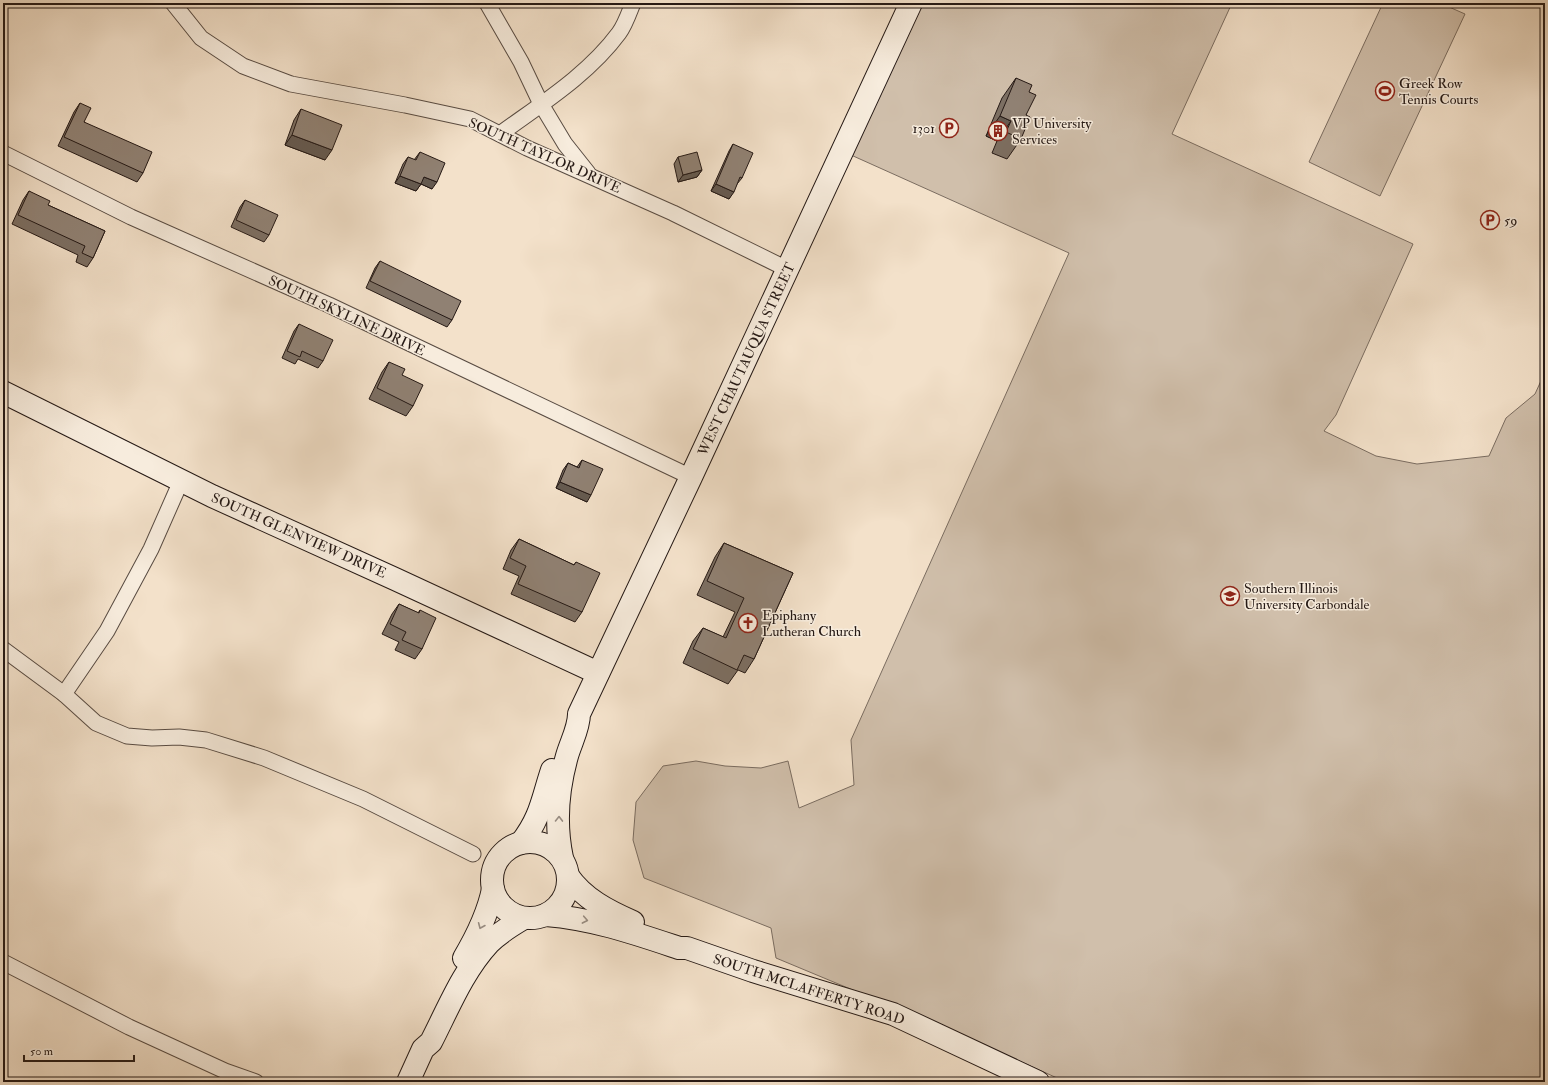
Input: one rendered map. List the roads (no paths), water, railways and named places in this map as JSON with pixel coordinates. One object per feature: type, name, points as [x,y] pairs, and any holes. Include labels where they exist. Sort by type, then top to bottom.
[{"type":"street","name":"SOUTH TAYLOR DRIVE","points":[[173,3],[201,38],[242,66],[291,84],[406,105],[470,119],[672,212],[787,270]]},
{"type":"street","points":[[487,3],[521,62],[541,104],[565,144],[590,175]]},
{"type":"street","points":[[500,134],[562,89],[596,59],[620,32],[633,3]]},
{"type":"street","name":"WEST CHAUTAUQUA STREET","points":[[423,1049],[423,1040],[440,1003],[481,928],[493,889],[492,874],[498,860],[508,849],[521,843],[531,830],[538,817],[551,772],[571,721],[579,714],[691,477],[911,3]]},
{"type":"street","name":"SOUTH SKYLINE DRIVE","points":[[3,153],[132,217],[329,305],[691,477]]},
{"type":"street","name":"SOUTH GLENVIEW DRIVE","points":[[3,392],[181,481],[598,673]]},
{"type":"street","points":[[64,694],[107,630],[151,549],[181,481]]},
{"type":"street","points":[[3,649],[64,694],[96,723],[127,736],[152,738],[179,736],[206,740],[264,758],[363,800],[473,854]]},
{"type":"street","name":"WEST CHAUTAUQUA STREET","points":[[408,1082],[423,1049],[431,1042],[461,983],[482,951],[498,935],[524,918],[537,918],[546,915],[557,908],[564,898],[568,889],[559,832],[560,788],[567,754],[579,723],[579,714]]},
{"type":"street","points":[[521,843],[534,842],[546,845],[554,850],[565,867]]},
{"type":"street","name":"SOUTH MCLAFFERTY ROAD","points":[[565,867],[580,891],[596,904],[680,942],[687,948]]},
{"type":"street","points":[[493,889],[504,908],[515,915],[524,918]]},
{"type":"street","name":"SOUTH MCLAFFERTY ROAD","points":[[546,915],[599,922],[679,948],[687,948],[753,971],[893,1014],[1038,1082]]},
{"type":"street","points":[[3,962],[129,1027],[224,1071],[256,1082]]},
{"type":"place","name":"Greek Row Tennis Courts","points":[[1385,91]]},
{"type":"place","name":"1301","points":[[949,128]]},
{"type":"place","name":"VP University Services","points":[[998,131]]},
{"type":"place","name":"59","points":[[1490,220]]},
{"type":"place","name":"Southern Illinois University Carbondale","points":[[1230,596]]},
{"type":"place","name":"Epiphany Lutheran Church","points":[[748,623]]}]
